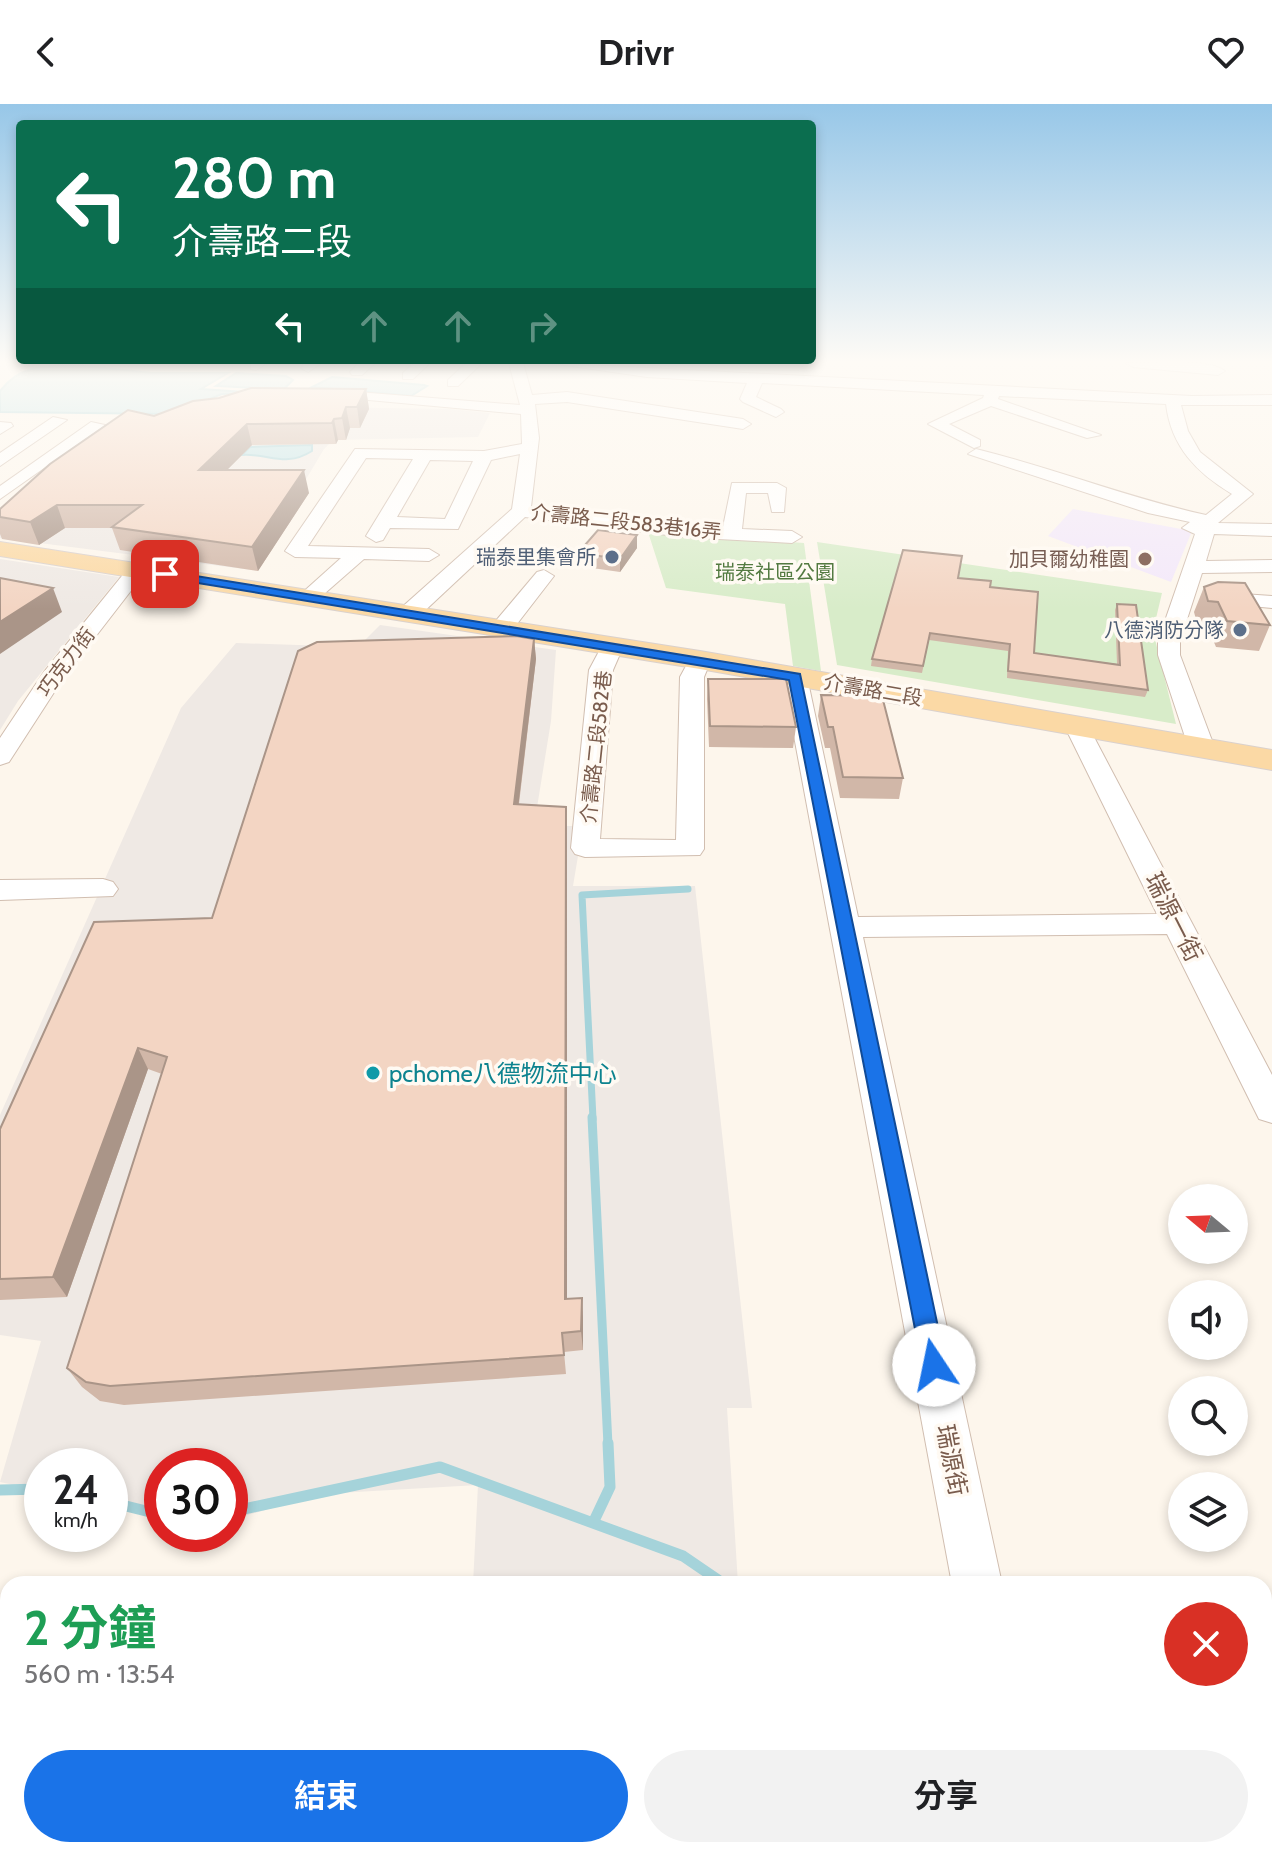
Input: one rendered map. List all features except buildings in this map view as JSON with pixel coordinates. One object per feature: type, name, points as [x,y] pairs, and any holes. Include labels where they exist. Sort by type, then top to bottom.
[{"type":"main road","name":"介壽路二段","points":[[0,549],[700,660],[1272,760]]},
{"type":"street","points":[[2,458],[22,445]]},
{"type":"street","points":[[0,494],[69,445]]},
{"type":"street","points":[[968,445],[1207,526]]},
{"type":"street","points":[[1185,445],[1244,494],[1207,526],[1169,641],[1169,655],[1201,746]]},
{"type":"street","points":[[409,613],[521,511],[530,447],[484,456],[361,453],[295,551],[429,555]]},
{"type":"street","points":[[309,597],[363,552],[385,522],[424,455]]},
{"type":"street","points":[[385,522],[451,525],[484,456]]},
{"type":"street","points":[[2,458],[49,459]]},
{"type":"street","name":"介壽路二段583巷16弄","points":[[732,532],[738,487],[777,488],[778,508]]},
{"type":"street","points":[[1043,488],[1134,520],[1272,530]]},
{"type":"street","name":"介壽路二段583巷16弄","points":[[521,511],[683,531],[792,537]]},
{"type":"street","points":[[1191,567],[1272,566]]},
{"type":"street","name":"巧克力街","points":[[0,757],[52,677],[137,570]]},
{"type":"street","points":[[502,628],[544,576]]},
{"type":"street","points":[[1182,595],[1272,602]]},
{"type":"street","name":"介壽路二段582巷","points":[[612,647],[601,670],[585,848],[690,849],[692,677],[700,660]]},
{"type":"street","name":"瑞源街","points":[[795,677],[975,1576]]},
{"type":"street","name":"瑞源一街","points":[[1076,725],[1272,1109]]},
{"type":"street","points":[[0,890],[103,889]]},
{"type":"street","points":[[847,927],[1177,924]]},
{"type":"shaded area","points":[[165,445],[328,445],[252,570],[0,538],[0,517]]},
{"type":"shaded area","name":"加貝爾幼稚園","points":[[1073,509],[1192,531],[1171,582],[1048,536]]},
{"type":"shaded area","points":[[0,559],[119,577],[18,701],[0,730]]},
{"type":"shaded area","name":"pchome八德物流中心","points":[[380,625],[556,650],[551,721],[534,826],[583,826],[573,886],[695,886],[752,1408],[727,1408],[738,1576],[473,1576],[478,1485],[321,1494],[248,1515],[248,1448],[144,1448],[144,1513],[128,1510],[128,1448],[24,1448],[24,1487],[0,1482],[41,1341],[0,1335],[0,1115],[181,708],[236,643],[358,647]]},
{"type":"green space","name":"瑞泰社區公園","points":[[648,532],[804,543],[821,671],[793,666],[785,604],[666,588]]},
{"type":"green space","points":[[817,542],[1162,593],[1153,631],[1176,724],[837,665]]},
{"type":"water","points":[[312,445],[312,451],[293,459],[242,455],[250,447]]},
{"type":"waterway","points":[[593,1119],[582,895],[688,889]]},
{"type":"waterway","points":[[592,1117],[608,1445]]},
{"type":"waterway","points":[[593,1523],[610,1487],[608,1443]]},
{"type":"waterway","points":[[248,1508],[440,1467],[683,1556],[712,1576]]},
{"type":"waterway","points":[[0,1490],[24,1489]]},
{"type":"waterway","points":[[128,1506],[144,1510]]},
{"type":"place","name":"瑞泰里集會所","points":[[612,557]]},
{"type":"place","name":"加貝爾幼稚園","points":[[1145,559]]},
{"type":"place","name":"八德消防分隊","points":[[1240,630]]},
{"type":"place","name":"pchome八德物流中心","points":[[373,1073]]},
{"type":"route","points":[[165,574],[795,677],[934,1365]]}]
